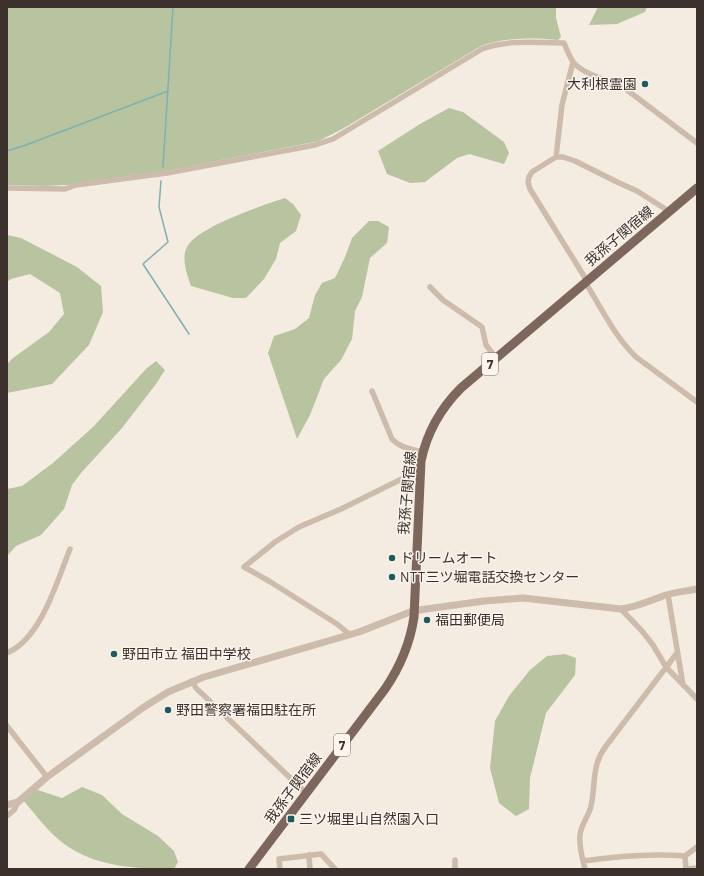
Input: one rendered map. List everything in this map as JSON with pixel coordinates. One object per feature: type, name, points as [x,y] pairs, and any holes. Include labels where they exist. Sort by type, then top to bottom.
[{"type":"main road","name":"我孫子関宿線","points":[[249,869],[385,689],[404,656],[410,636],[414,610],[420,470],[423,452],[432,426],[448,402],[461,388],[697,188]]},
{"type":"street","points":[[7,188],[65,189],[76,185],[168,173],[315,145],[333,139],[471,55],[492,46],[520,42],[564,43],[573,62],[579,68],[618,84],[697,143]]},
{"type":"street","points":[[556,157],[562,105],[573,62]]},
{"type":"street","points":[[670,212],[637,191],[587,166],[563,157],[556,157],[532,172],[528,177],[530,189],[620,340],[636,357],[697,402]]},
{"type":"street","points":[[430,287],[443,300],[482,327],[486,345],[496,358]]},
{"type":"street","points":[[372,391],[392,439],[405,448],[423,452]]},
{"type":"street","points":[[349,634],[338,624],[244,567],[276,542],[299,527],[341,509],[420,470]]},
{"type":"street","points":[[7,653],[24,642],[36,626],[70,550]]},
{"type":"street","points":[[7,816],[14,810],[18,802],[47,777],[144,707],[168,692],[192,681],[349,634],[414,610],[484,601],[523,598],[621,609],[630,608],[668,595],[697,589]]},
{"type":"street","points":[[668,595],[683,685]]},
{"type":"street","points":[[621,609],[653,645],[666,668],[697,700]]},
{"type":"street","points":[[585,869],[580,849],[580,834],[591,806],[594,776],[599,757],[677,653]]},
{"type":"street","points":[[192,681],[196,688],[306,793]]},
{"type":"street","points":[[7,726],[47,777]]},
{"type":"street","points":[[7,805],[18,802]]},
{"type":"street","points":[[583,861],[636,854],[668,854],[685,856],[697,847]]},
{"type":"street","points":[[280,869],[279,859],[321,854],[335,869]]},
{"type":"street","points":[[309,855],[310,869]]},
{"type":"street","points":[[685,856],[686,869],[697,868]]},
{"type":"street","points":[[455,860],[455,869]]},
{"type":"green space","points":[[7,7],[556,7],[556,18],[561,37],[558,40],[529,38],[498,41],[481,46],[344,128],[319,141],[134,177],[86,184],[45,186],[7,185]]},
{"type":"green space","points":[[598,7],[647,7],[645,12],[617,24],[589,25]]},
{"type":"green space","points":[[449,108],[463,112],[504,142],[509,153],[504,164],[469,154],[457,158],[425,182],[410,183],[387,174],[378,151],[420,124]]},
{"type":"green space","points":[[285,198],[293,204],[301,215],[296,231],[280,243],[276,259],[264,279],[246,298],[233,298],[191,286],[185,266],[185,251],[193,239],[203,232],[232,218]]},
{"type":"green space","points":[[369,221],[378,221],[389,227],[387,243],[370,258],[362,297],[355,311],[352,339],[341,360],[324,379],[310,415],[297,439],[268,353],[274,336],[295,329],[309,318],[315,295],[322,283],[335,278],[352,238]]},
{"type":"green space","points":[[7,235],[21,238],[77,267],[101,286],[103,312],[89,345],[52,384],[7,393],[7,364],[49,332],[64,314],[60,293],[30,274],[11,279],[7,282]]},
{"type":"green space","points":[[156,361],[165,370],[122,428],[72,485],[64,509],[41,535],[16,546],[7,556],[7,489],[22,486],[53,463],[94,426],[146,369]]},
{"type":"green space","points":[[565,654],[576,658],[575,675],[546,713],[530,778],[529,809],[516,816],[499,803],[490,768],[495,721],[509,696],[530,670],[547,656]]},
{"type":"green space","points":[[82,787],[102,795],[122,814],[158,836],[174,851],[178,862],[174,869],[116,865],[88,857],[75,851],[52,834],[23,800],[30,789],[38,790],[62,798]]},
{"type":"waterway","points":[[163,167],[173,7]]},
{"type":"waterway","points":[[7,151],[168,91]]},
{"type":"waterway","points":[[161,181],[159,207],[168,242],[143,264],[189,334]]},
{"type":"place","name":"大利根霊園","points":[[645,84]]},
{"type":"place","name":"ドリームオート","points":[[392,558]]},
{"type":"place","name":"NTT三ツ堀電話交換センター","points":[[392,577]]},
{"type":"place","name":"福田郵便局","points":[[427,620]]},
{"type":"place","name":"野田市立 福田中学校","points":[[114,654]]},
{"type":"place","name":"野田警察署福田駐在所","points":[[168,710]]},
{"type":"place","name":"三ツ堀里山自然園入口","points":[[291,819]]}]
